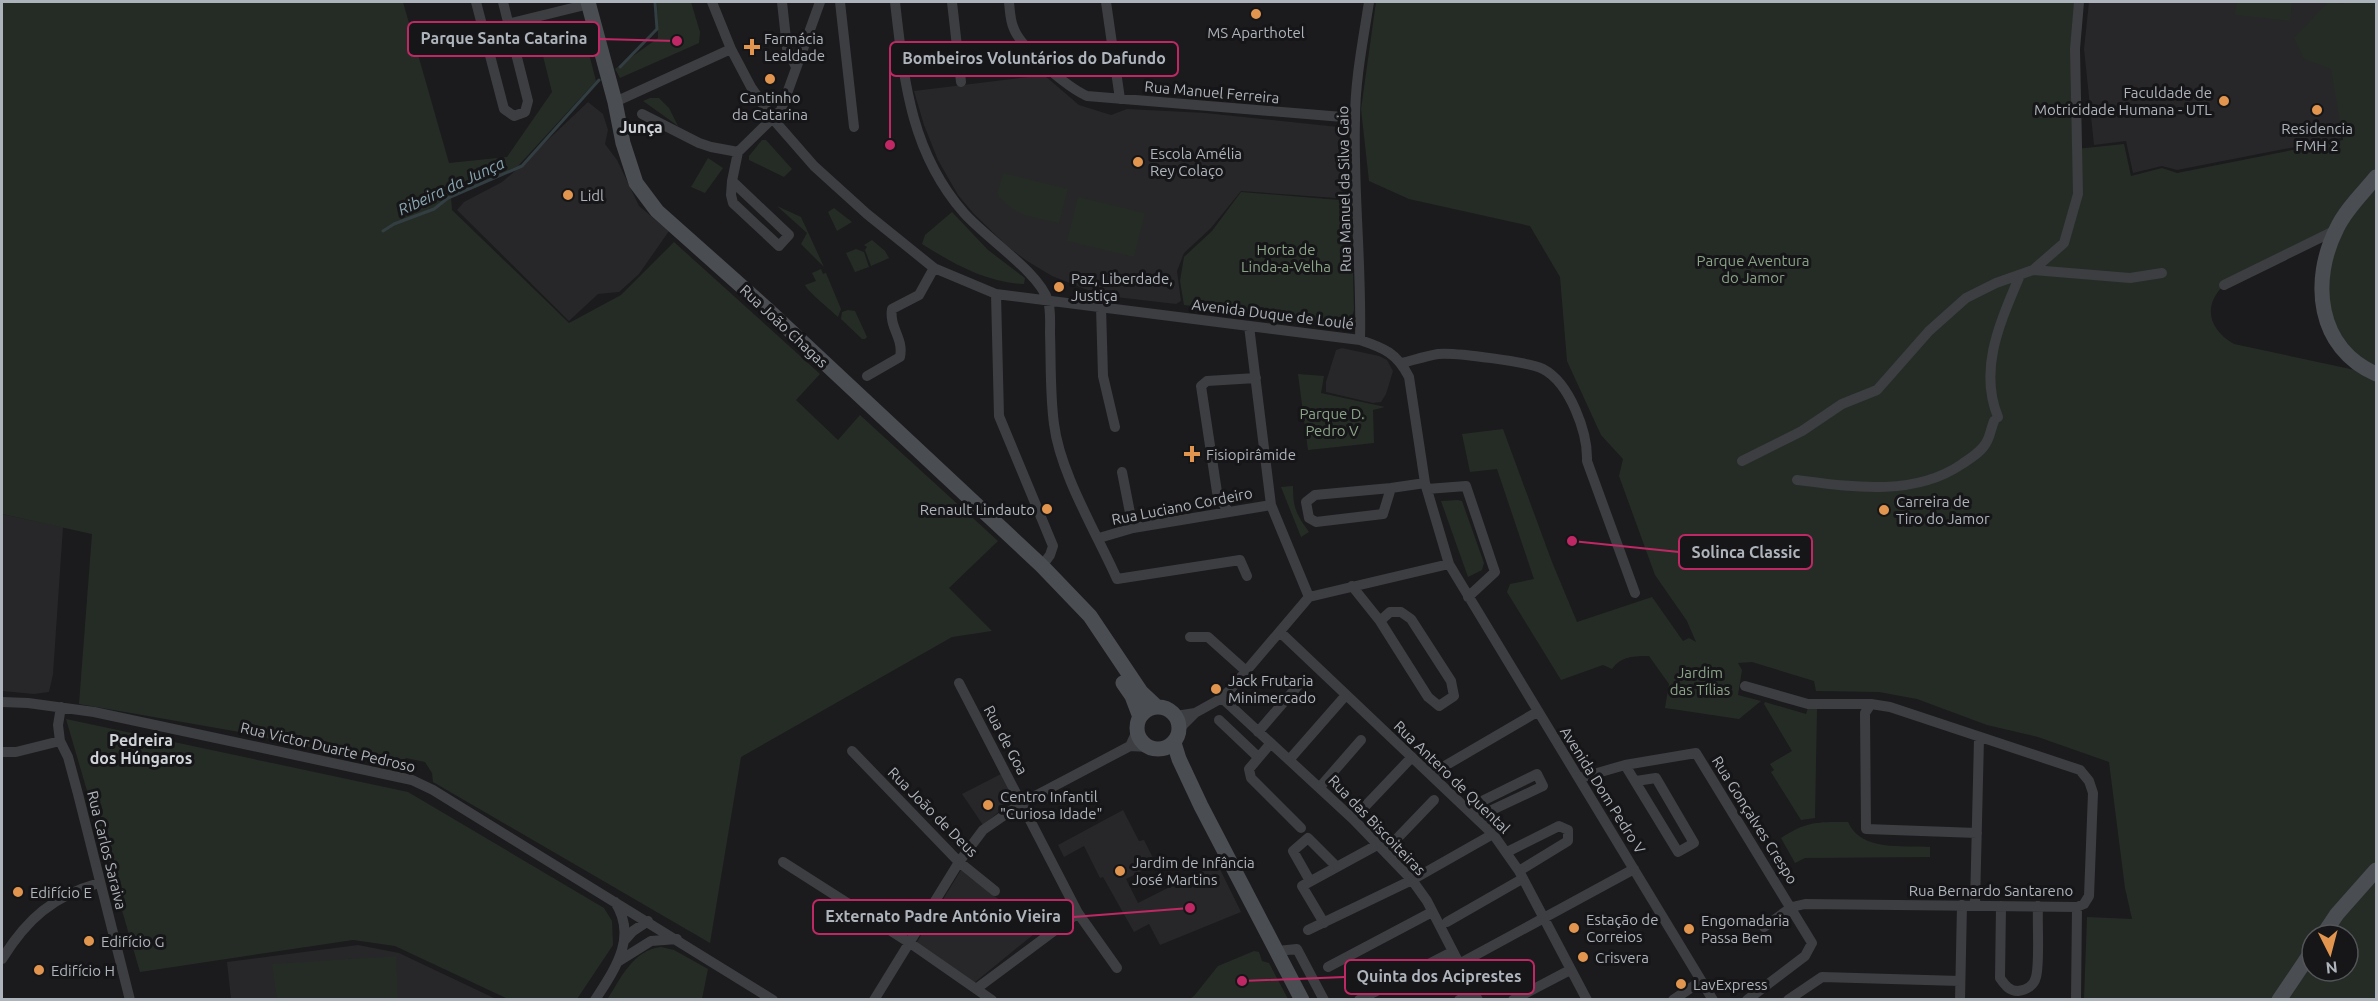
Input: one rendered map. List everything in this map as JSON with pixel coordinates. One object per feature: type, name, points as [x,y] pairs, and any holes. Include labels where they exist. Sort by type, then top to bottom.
[{"type":"street","points":[[476,2],[504,109],[513,116],[520,115],[528,108],[528,101],[503,2]]},
{"type":"street","name":"Avenida Duque de Loulé","points":[[712,2],[731,49],[751,87],[773,119],[814,166],[867,214],[934,268],[996,294],[1360,340],[1384,347],[1402,363]]},
{"type":"street","points":[[782,2],[787,48],[796,67]]},
{"type":"street","points":[[732,181],[789,235],[779,246],[733,203],[730,195],[732,181],[738,152],[773,119],[784,104],[820,2]]},
{"type":"street","points":[[840,2],[854,127]]},
{"type":"street","points":[[895,2],[907,94],[917,130],[932,165],[963,213],[1032,275],[1048,301],[1054,425],[1067,472],[1117,579],[1240,560],[1247,576]]},
{"type":"street","points":[[952,2],[961,82]]},
{"type":"street","name":"Rua Manuel Ferreira","points":[[1009,2],[1011,22],[1016,35],[1068,86],[1087,96],[1355,118]]},
{"type":"street","points":[[1106,2],[1120,99]]},
{"type":"street","name":"Rua Manuel da Silva Gaio","points":[[1360,340],[1361,290],[1355,118],[1361,45],[1369,2]]},
{"type":"street","points":[[1742,461],[1802,431],[1842,404],[1877,390],[1929,331],[1966,298],[1996,283],[2033,270],[2064,243],[2078,194],[2075,49],[2079,2]]},
{"type":"street","points":[[483,30],[589,3]]},
{"type":"street","name":"Rua João Chagas","points":[[589,3],[615,102],[623,143],[636,183],[657,211],[767,309],[1042,566],[1090,616],[1141,692],[1157,707]]},
{"type":"street","points":[[615,102],[731,49]]},
{"type":"street","points":[[642,114],[699,143],[738,152]]},
{"type":"street","points":[[2376,177],[2343,217],[2336,230],[2325,258],[2321,288],[2323,306],[2334,336],[2343,350],[2365,369],[2376,374]]},
{"type":"street","points":[[2224,285],[2336,230]]},
{"type":"street","points":[[867,376],[900,357],[902,347],[891,318],[892,309],[919,295],[934,268]]},
{"type":"street","points":[[2033,270],[2130,278],[2162,273]]},
{"type":"street","points":[[1797,480],[1890,487],[1915,484],[1957,467],[1974,456],[1987,442],[1996,419],[1990,391],[1992,350],[2020,275]]},
{"type":"street","points":[[996,294],[999,416],[1053,546],[1042,566]]},
{"type":"street","points":[[1101,307],[1103,376],[1114,427]]},
{"type":"street","points":[[1249,326],[1271,505],[1309,597]]},
{"type":"street","points":[[1402,363],[1440,354],[1494,359],[1544,369],[1561,384],[1579,417],[1588,445],[1587,461],[1635,593]]},
{"type":"street","name":"Avenida Dom Pedro V","points":[[1402,363],[1409,376],[1426,486],[1449,564],[1713,999]]},
{"type":"street","points":[[1228,512],[1217,492],[1201,386],[1207,381],[1256,378]]},
{"type":"street","points":[[1122,472],[1133,528]]},
{"type":"street","points":[[1391,489],[1383,514],[1316,522],[1309,518],[1306,502],[1315,495],[1426,486],[1466,486],[1495,572],[1468,597]]},
{"type":"street","name":"Rua Luciano Cordeiro","points":[[1099,538],[1133,528],[1271,505]]},
{"type":"street","points":[[874,999],[959,862],[983,830],[1022,802],[1130,746],[1168,737],[1195,713],[1222,698],[1281,633],[1309,597],[1449,564]]},
{"type":"street","points":[[1352,586],[1380,621],[1428,697],[1438,706],[1454,696],[1450,681],[1411,619],[1401,612],[1390,612],[1380,621]]},
{"type":"street","name":"Rua João Chagas","points":[[1070,596],[1097,643],[1132,696],[1139,737],[1168,737],[1201,806],[1302,999]]},
{"type":"street","name":"Rua Antero de Quental","points":[[1281,633],[1493,834],[1521,875],[1587,999]]},
{"type":"street","points":[[1190,637],[1208,637],[1246,671]]},
{"type":"street","points":[[1258,732],[1302,681]]},
{"type":"street","name":"Rua de Goa","points":[[959,683],[1078,913],[1117,968]]},
{"type":"street","name":"Rua Bernardo Santareno","points":[[1745,686],[1808,704],[1871,704],[1890,707],[2080,770],[2089,781],[2093,792],[2089,896],[2084,904],[2078,907],[1805,904],[1792,907]]},
{"type":"street","points":[[1289,760],[1346,695]]},
{"type":"street","name":"Rua das Biscoiteiras","points":[[1222,698],[1320,787],[1412,880],[1432,912],[1475,996]]},
{"type":"street","name":"Rua Victor Duarte Pedroso","points":[[2,702],[61,707],[169,727],[412,780],[433,790],[773,999]]},
{"type":"street","points":[[1871,704],[1865,713],[1866,829],[1977,833]]},
{"type":"street","name":"Rua Carlos Saraiva","points":[[61,707],[58,725],[60,741],[68,757],[130,999]]},
{"type":"street","points":[[1130,746],[1138,724],[1150,708],[1164,707],[1168,737]]},
{"type":"street","points":[[1431,774],[1537,712]]},
{"type":"street","points":[[1219,720],[1258,757]]},
{"type":"street","points":[[1975,905],[1979,738]]},
{"type":"street","points":[[1320,787],[1361,740]]},
{"type":"street","points":[[2,752],[16,752],[60,741]]},
{"type":"street","points":[[1271,743],[1249,769],[1251,778],[1301,828]]},
{"type":"street","name":"Rua João de Deus","points":[[852,751],[959,862],[995,891]]},
{"type":"street","name":"Rua Gonçalves Crespo","points":[[1580,778],[1625,765],[1696,753],[1812,943],[1805,956],[1761,996]]},
{"type":"street","points":[[1353,819],[1411,758]]},
{"type":"street","points":[[1625,765],[1678,852],[1694,843],[1656,778],[1636,781]]},
{"type":"street","points":[[1468,808],[1537,774],[1543,786],[1477,817]]},
{"type":"street","points":[[1306,884],[1337,867],[1382,848],[1434,800]]},
{"type":"street","points":[[1447,922],[1521,875],[1568,841],[1568,830],[1559,826],[1507,852]]},
{"type":"street","points":[[1308,930],[1412,880],[1493,834]]},
{"type":"street","points":[[1324,923],[1293,851],[1308,838],[1337,867]]},
{"type":"street","points":[[783,862],[910,943],[992,999]]},
{"type":"street","points":[[1459,964],[1544,920],[1634,869]]},
{"type":"street","points":[[2331,923],[2376,870]]},
{"type":"street","points":[[2,959],[29,924],[52,903],[74,890],[99,884]]},
{"type":"street","points":[[595,999],[619,961],[625,940],[624,922],[615,901]]},
{"type":"street","points":[[1960,999],[1962,905]]},
{"type":"street","points":[[2001,906],[2000,978],[2005,986],[2018,991],[2027,989],[2036,978],[2038,906]]},
{"type":"street","points":[[1764,927],[1792,907]]},
{"type":"street","points":[[2076,999],[2078,907]]},
{"type":"street","points":[[1328,967],[1432,912]]},
{"type":"street","points":[[976,989],[1078,913]]},
{"type":"street","points":[[625,940],[633,931],[648,921]]},
{"type":"street","points":[[639,947],[643,941],[648,921]]},
{"type":"street","points":[[619,961],[651,941],[677,939]]},
{"type":"street","points":[[1277,951],[1298,949],[1324,999]]},
{"type":"street","points":[[1359,999],[1452,952]]},
{"type":"street","points":[[2279,999],[2300,968]]},
{"type":"street","points":[[1513,999],[1570,970]]},
{"type":"street","points":[[1788,999],[1822,976],[1960,981]]},
{"type":"street","points":[[1673,999],[1701,981]]},
{"type":"street","points":[[1459,999],[1475,996]]},
{"type":"street","points":[[1747,999],[1761,996]]},
{"type":"shaded area","name":"Faculdade de Motricidade Humana - UTL","points":[[2089,2],[2376,2],[2376,65],[2341,138],[2177,170],[2162,166],[2133,173],[2126,141],[2094,145],[2084,49]]},
{"type":"shaded area","points":[[1044,75],[1079,105],[1111,115],[1127,109],[1205,113],[1338,127],[1347,136],[1350,199],[1241,191],[1211,228],[1184,253],[1177,271],[1181,301],[1176,304],[1107,296],[1052,276],[1007,246],[958,195],[938,160],[914,91]]},
{"type":"shaded area","points":[[588,102],[603,114],[608,130],[605,144],[617,160],[639,206],[669,231],[639,274],[619,292],[598,294],[569,321],[457,210],[464,202],[502,182]]},
{"type":"shaded area","points":[[1342,348],[1379,356],[1387,360],[1393,371],[1381,402],[1373,403],[1326,392],[1326,382],[1336,350]]},
{"type":"shaded area","points":[[2,514],[63,527],[53,674],[49,692],[34,694],[2,691]]},
{"type":"shaded area","name":"Centro Infantil \"Curiosa Idade\"","points":[[1001,774],[1014,799],[983,825],[962,794]]},
{"type":"shaded area","points":[[1123,810],[1139,841],[1144,840],[1156,864],[1126,879],[1138,903],[1217,863],[1241,912],[1160,945],[1149,924],[1134,932],[1103,877],[1100,878],[1084,846],[1064,857],[1058,845]]},
{"type":"shaded area","points":[[961,870],[1023,918],[1034,934],[974,983],[917,942]]},
{"type":"shaded area","points":[[358,945],[399,953],[496,999],[231,999],[227,962]]},
{"type":"green space","points":[[2,2],[403,2],[449,163],[507,157],[552,92],[541,48],[585,38],[596,81],[518,166],[451,197],[452,210],[569,323],[621,295],[674,242],[820,374],[796,400],[838,440],[860,415],[998,541],[949,588],[992,631],[952,637],[741,757],[710,943],[433,782],[432,773],[425,762],[406,758],[399,766],[234,731],[79,704],[92,534],[2,514]]},
{"type":"green space","points":[[657,2],[691,2],[700,32],[699,43],[620,78],[615,69],[658,38]]},
{"type":"green space","points":[[1376,2],[2074,2],[2076,149],[2124,144],[2131,176],[2162,168],[2177,173],[2343,140],[2331,69],[2304,59],[2294,38],[2328,2],[2344,4],[2345,2],[2376,2],[2376,999],[2084,999],[2087,917],[2132,919],[2125,888],[2109,762],[2038,737],[1987,725],[1917,699],[1879,692],[1816,691],[1814,681],[1752,662],[1738,663],[1742,670],[1738,695],[1761,701],[1739,719],[1665,708],[1669,684],[1649,656],[1628,658],[1619,661],[1612,669],[1603,665],[1561,680],[1507,592],[1510,584],[1534,579],[1497,469],[1470,472],[1462,434],[1503,429],[1552,562],[1577,622],[1652,597],[1683,641],[1689,638],[1696,642],[1687,621],[1655,575],[1619,476],[1623,459],[1601,435],[1567,361],[1560,277],[1530,226],[1409,199],[1369,181],[1361,109]],"holes":[[[2335,231],[2323,306],[2353,360],[2355,370],[2234,344],[2219,332],[2211,317],[2213,301],[2224,285]]]},
{"type":"green space","points":[[2237,2],[2292,2],[2290,21],[2235,15]]},
{"type":"green space","points":[[659,98],[669,108],[678,126],[643,101]]},
{"type":"green space","points":[[762,140],[766,140],[792,169],[784,177],[749,160],[749,156]]},
{"type":"green space","points":[[708,158],[723,168],[705,193],[691,187]]},
{"type":"green space","points":[[1003,173],[1068,189],[1059,223],[1025,215],[1004,202],[997,194]]},
{"type":"green space","name":"Horta de Linda-a-Velha","points":[[1241,192],[1351,201],[1354,310],[1351,319],[1341,328],[1333,325],[1184,305],[1180,281],[1184,257],[1212,231]]},
{"type":"green space","points":[[1078,197],[1145,213],[1134,257],[1067,241]]},
{"type":"green space","points":[[777,206],[801,217],[824,267],[801,244],[807,233]]},
{"type":"green space","points":[[834,208],[852,222],[837,231],[828,212]]},
{"type":"green space","points":[[952,212],[988,250],[1025,278],[1024,284],[997,280],[970,271],[922,244],[925,235]]},
{"type":"green space","points":[[872,240],[885,251],[889,258],[871,266],[865,250],[867,247],[864,245]]},
{"type":"green space","points":[[856,249],[864,252],[869,267],[855,272],[846,253]]},
{"type":"green space","points":[[821,269],[823,274],[826,273],[841,309],[838,317],[805,285],[816,281],[812,273]]},
{"type":"green space","points":[[855,311],[867,337],[865,339],[862,339],[841,319],[842,312]]},
{"type":"green space","name":"Parque D. Pedro V","points":[[1298,374],[1324,376],[1321,393],[1385,407],[1373,410],[1374,443],[1308,450]]},
{"type":"green space","points":[[1293,486],[1296,510],[1309,532],[1301,537],[1281,487]]},
{"type":"green space","points":[[1441,501],[1462,501],[1484,563],[1482,570],[1468,577]]},
{"type":"green space","points":[[1765,702],[1806,714],[1808,708],[1817,709],[1815,818],[1801,820],[1771,772],[1774,770],[1770,764],[1792,751],[1764,704]]},
{"type":"green space","points":[[66,719],[408,792],[604,908],[612,921],[613,945],[577,999],[508,999],[395,946],[353,940],[140,972]]},
{"type":"green space","points":[[1848,822],[1854,832],[1873,843],[1930,847],[1930,857],[1805,858],[1795,863],[1781,838],[1806,825]]},
{"type":"green space","points":[[661,947],[674,950],[708,969],[702,999],[607,1000],[635,959],[651,949]]},
{"type":"green space","points":[[1254,951],[1259,952],[1262,961],[1269,963],[1288,999],[1189,999],[1218,966]]},
{"type":"green space","points":[[396,956],[398,999],[277,999],[272,964]]},
{"type":"waterway","name":"Ribeira da Junça","points":[[620,67],[657,29],[655,2]]},
{"type":"waterway","name":"Ribeira da Junça","points":[[383,231],[394,224],[434,209],[448,198],[522,166],[599,80]]},
{"type":"place","name":"MS Aparthotel","points":[[1256,14]]},
{"type":"place","name":"Parque Santa Catarina","points":[[677,41]]},
{"type":"place","name":"Farmácia Lealdade","points":[[752,47]]},
{"type":"place","name":"Cantinho da Catarina","points":[[770,79]]},
{"type":"place","name":"Faculdade de Motricidade Humana - UTL","points":[[2224,101]]},
{"type":"place","name":"Residencia FMH 2","points":[[2317,110]]},
{"type":"place","name":"Bombeiros Voluntários do Dafundo","points":[[890,145]]},
{"type":"place","name":"Escola Amélia Rey Colaço","points":[[1138,162]]},
{"type":"place","name":"Lidl","points":[[568,195]]},
{"type":"place","name":"Paz, Liberdade, Justiça","points":[[1059,287]]},
{"type":"place","name":"Fisiopirâmide","points":[[1192,454]]},
{"type":"place","name":"Renault Lindauto","points":[[1047,509]]},
{"type":"place","name":"Carreira de Tiro do Jamor","points":[[1884,510]]},
{"type":"place","name":"Solinca Classic","points":[[1572,541]]},
{"type":"place","name":"Jack Frutaria Minimercado","points":[[1216,689]]},
{"type":"place","name":"Centro Infantil \"Curiosa Idade\"","points":[[988,805]]},
{"type":"place","name":"Jardim de Infância José Martins","points":[[1120,871]]},
{"type":"place","name":"Edifício E","points":[[18,892]]},
{"type":"place","name":"Externato Padre António Vieira","points":[[1190,908]]},
{"type":"place","name":"Estação de Correios","points":[[1574,928]]},
{"type":"place","name":"Engomadaria Passa Bem","points":[[1689,929]]},
{"type":"place","name":"Edifício G","points":[[89,941]]},
{"type":"place","name":"Crisvera","points":[[1583,957]]},
{"type":"place","name":"Edifício H","points":[[39,970]]},
{"type":"place","name":"Quinta dos Aciprestes","points":[[1242,981]]},
{"type":"place","name":"LavExpress","points":[[1681,984]]},
{"type":"district","name":"Junça","points":[[641,127]]},
{"type":"district","name":"Pedreira dos Húngaros","points":[[141,749]]},
{"type":"park label","name":"Parque Aventura do Jamor","points":[[1753,268]]},
{"type":"park label","name":"Jardim das Tílias","points":[[1700,680]]}]
